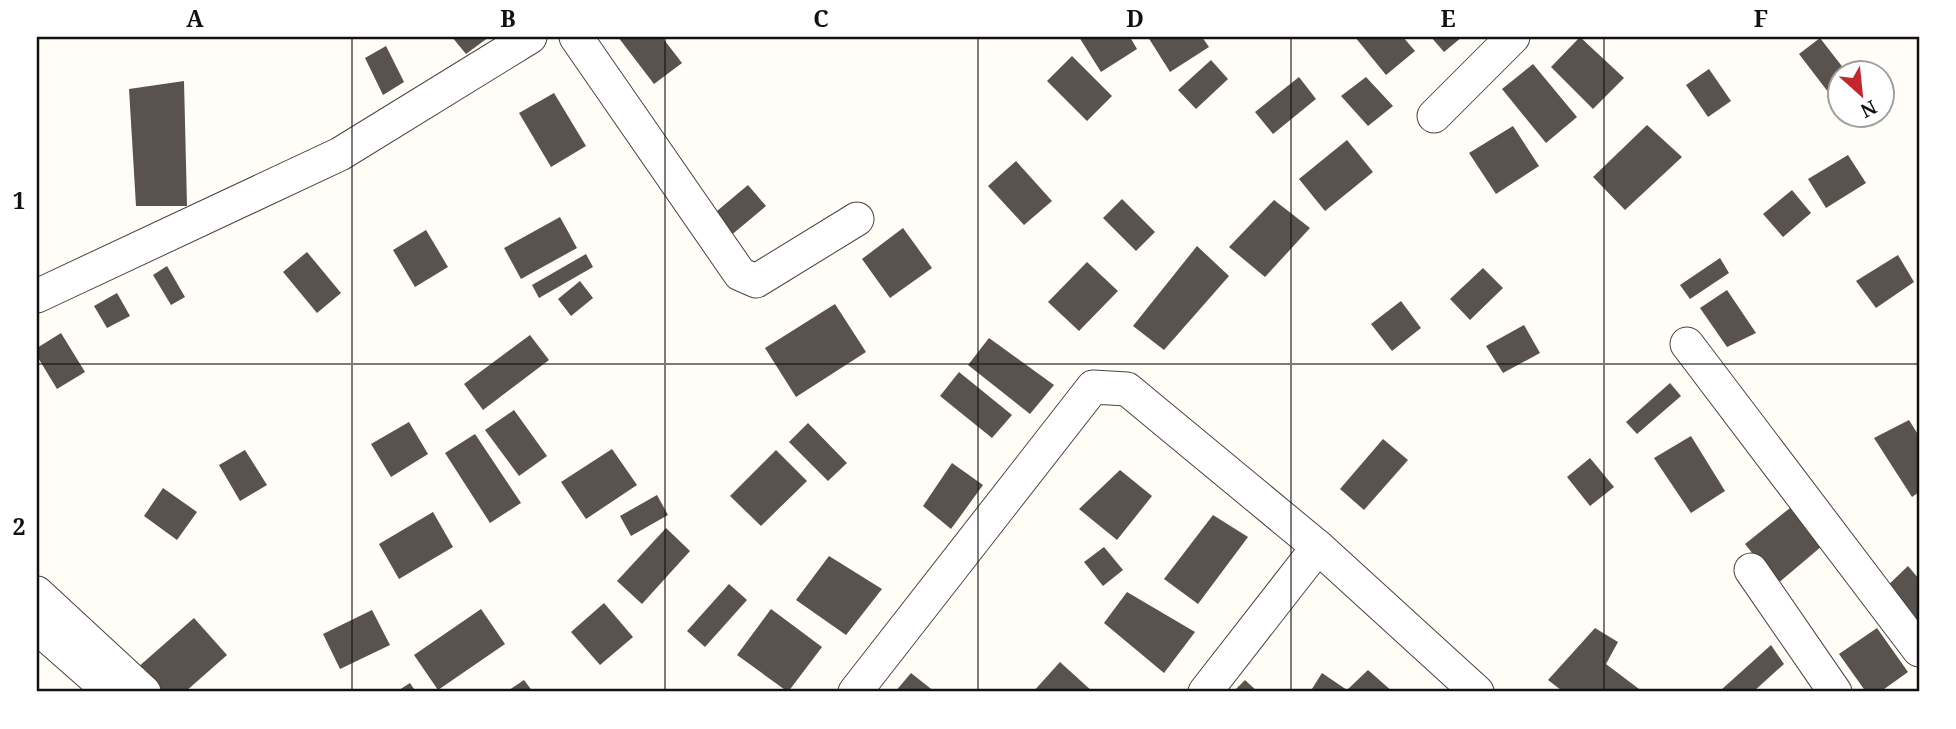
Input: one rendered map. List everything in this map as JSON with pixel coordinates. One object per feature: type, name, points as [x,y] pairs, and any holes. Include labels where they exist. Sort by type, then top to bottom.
[{"type":"street","points":[[37,296],[341,154],[530,37]]},
{"type":"street","points":[[576,37],[740,274],[756,281],[857,219]]},
{"type":"street","points":[[1434,116],[1513,37]]},
{"type":"street","points":[[1687,344],[1919,650]]},
{"type":"street","points":[[855,692],[1093,387],[1127,389],[1318,547],[1477,692]]},
{"type":"street","points":[[1205,692],[1318,547]]},
{"type":"street","points":[[1751,570],[1835,692]]},
{"type":"street","points":[[37,593],[144,692]]},
{"type":"street","points":[[37,627],[111,692]]},
{"type":"building","points":[[452,37],[489,37],[466,54]]},
{"type":"building","points":[[618,37],[662,37],[682,63],[654,84]]},
{"type":"building","points":[[1079,37],[1130,37],[1137,49],[1101,72]]},
{"type":"building","points":[[1148,37],[1202,37],[1209,47],[1170,72]]},
{"type":"building","points":[[1355,37],[1403,37],[1415,51],[1386,75]]},
{"type":"building","points":[[1431,37],[1462,37],[1444,52]]},
{"type":"building","points":[[1580,37],[1624,78],[1593,109],[1551,67]]},
{"type":"building","points":[[1820,38],[1837,60],[1826,60],[1826,89],[1799,54]]},
{"type":"building","points":[[386,46],[404,82],[383,95],[365,58]]},
{"type":"building","points":[[1072,56],[1112,96],[1087,121],[1047,81]]},
{"type":"building","points":[[1211,60],[1228,79],[1196,109],[1178,90]]},
{"type":"building","points":[[1533,64],[1577,117],[1546,143],[1502,89]]},
{"type":"building","points":[[1709,69],[1731,101],[1708,117],[1686,85]]},
{"type":"building","points":[[1299,77],[1316,99],[1273,134],[1255,112]]},
{"type":"building","points":[[1366,77],[1393,106],[1368,126],[1341,96]]},
{"type":"building","points":[[184,81],[187,206],[136,206],[129,89]]},
{"type":"building","points":[[554,93],[586,146],[551,167],[519,113]]},
{"type":"building","points":[[1647,125],[1682,157],[1625,210],[1593,177]]},
{"type":"building","points":[[1513,126],[1539,166],[1496,194],[1469,153]]},
{"type":"building","points":[[1347,140],[1373,172],[1325,211],[1299,179]]},
{"type":"building","points":[[1848,155],[1866,183],[1826,208],[1808,179]]},
{"type":"building","points":[[1016,161],[1052,201],[1024,225],[988,186]]},
{"type":"building","points":[[748,185],[766,206],[729,237],[711,216]]},
{"type":"building","points":[[1792,190],[1811,213],[1783,237],[1763,214]]},
{"type":"building","points":[[1122,199],[1155,232],[1136,251],[1103,218]]},
{"type":"building","points":[[1274,200],[1310,228],[1265,277],[1229,247]]},
{"type":"building","points":[[560,217],[577,248],[521,279],[504,248]]},
{"type":"building","points":[[903,228],[932,268],[890,298],[862,259]]},
{"type":"building","points":[[426,230],[448,267],[415,287],[393,250]]},
{"type":"building","points":[[1197,246],[1229,276],[1164,350],[1133,326]]},
{"type":"building","points":[[307,252],[341,293],[317,313],[283,272]]},
{"type":"building","points":[[586,254],[593,267],[539,298],[532,285]]},
{"type":"building","points":[[1898,255],[1914,282],[1876,308],[1856,281]]},
{"type":"building","points":[[1720,258],[1729,273],[1690,299],[1680,285]]},
{"type":"building","points":[[1087,262],[1118,291],[1079,331],[1048,302]]},
{"type":"building","points":[[167,266],[185,297],[171,305],[153,275]]},
{"type":"building","points":[[1483,268],[1503,288],[1470,320],[1450,299]]},
{"type":"building","points":[[580,281],[593,298],[571,316],[558,299]]},
{"type":"building","points":[[1727,290],[1756,333],[1727,347],[1700,308]]},
{"type":"building","points":[[117,293],[130,316],[107,328],[94,306]]},
{"type":"building","points":[[1401,301],[1421,328],[1392,351],[1371,324]]},
{"type":"building","points":[[835,304],[866,352],[796,397],[765,348]]},
{"type":"building","points":[[1524,325],[1540,353],[1503,373],[1486,346]]},
{"type":"building","points":[[61,333],[85,372],[57,389],[37,356],[37,348]]},
{"type":"building","points":[[530,335],[549,360],[483,410],[464,384]]},
{"type":"building","points":[[989,338],[1054,385],[1030,414],[968,365]]},
{"type":"building","points":[[959,372],[1012,415],[992,438],[940,396]]},
{"type":"building","points":[[1670,383],[1681,396],[1637,434],[1626,422]]},
{"type":"building","points":[[514,410],[547,456],[519,476],[485,430]]},
{"type":"building","points":[[1909,420],[1919,436],[1919,492],[1912,497],[1874,438]]},
{"type":"building","points":[[409,422],[428,454],[391,477],[371,444]]},
{"type":"building","points":[[808,423],[847,463],[828,481],[789,442]]},
{"type":"building","points":[[475,434],[521,503],[490,523],[445,453]]},
{"type":"building","points":[[1691,436],[1725,491],[1691,513],[1654,458]]},
{"type":"building","points":[[1383,439],[1408,460],[1364,510],[1340,489]]},
{"type":"building","points":[[612,449],[637,485],[586,519],[561,482]]},
{"type":"building","points":[[245,450],[267,485],[240,501],[219,465]]},
{"type":"building","points":[[776,450],[807,481],[761,526],[730,496]]},
{"type":"building","points":[[1590,458],[1614,487],[1590,506],[1567,477]]},
{"type":"building","points":[[952,463],[983,485],[951,529],[923,506]]},
{"type":"building","points":[[1120,470],[1152,496],[1117,540],[1079,509]]},
{"type":"building","points":[[163,488],[197,512],[177,540],[144,516]]},
{"type":"building","points":[[657,495],[668,515],[631,536],[620,516]]},
{"type":"building","points":[[1790,508],[1822,546],[1777,584],[1745,544]]},
{"type":"building","points":[[433,512],[453,547],[399,579],[379,544]]},
{"type":"building","points":[[1213,515],[1248,537],[1198,604],[1164,579]]},
{"type":"building","points":[[666,528],[690,551],[642,604],[617,581]]},
{"type":"building","points":[[1104,547],[1123,570],[1103,586],[1084,562]]},
{"type":"building","points":[[829,556],[882,589],[846,635],[796,600]]},
{"type":"building","points":[[1908,566],[1919,579],[1919,631],[1882,591]]},
{"type":"building","points":[[729,584],[747,600],[705,647],[687,631]]},
{"type":"building","points":[[1127,592],[1195,632],[1164,673],[1104,623]]},
{"type":"building","points":[[604,603],[633,637],[600,665],[571,632]]},
{"type":"building","points":[[481,609],[505,644],[438,690],[414,655]]},
{"type":"building","points":[[771,609],[822,647],[788,692],[737,655]]},
{"type":"building","points":[[372,610],[390,645],[340,669],[323,634]]},
{"type":"building","points":[[194,618],[227,655],[185,692],[158,692],[137,668]]},
{"type":"building","points":[[1595,628],[1618,642],[1606,664],[1643,692],[1559,692],[1561,690],[1548,680]]},
{"type":"building","points":[[1877,628],[1908,672],[1880,692],[1866,692],[1839,654]]},
{"type":"building","points":[[1771,645],[1784,664],[1753,692],[1721,690]]},
{"type":"building","points":[[1060,662],[1093,692],[1033,692]]},
{"type":"building","points":[[1368,670],[1393,692],[1310,692],[1322,673],[1347,690]]},
{"type":"building","points":[[911,673],[935,692],[895,692]]},
{"type":"building","points":[[524,680],[533,692],[506,692]]},
{"type":"building","points":[[1245,680],[1258,692],[1233,692]]},
{"type":"building","points":[[410,683],[416,692],[396,692]]}]
